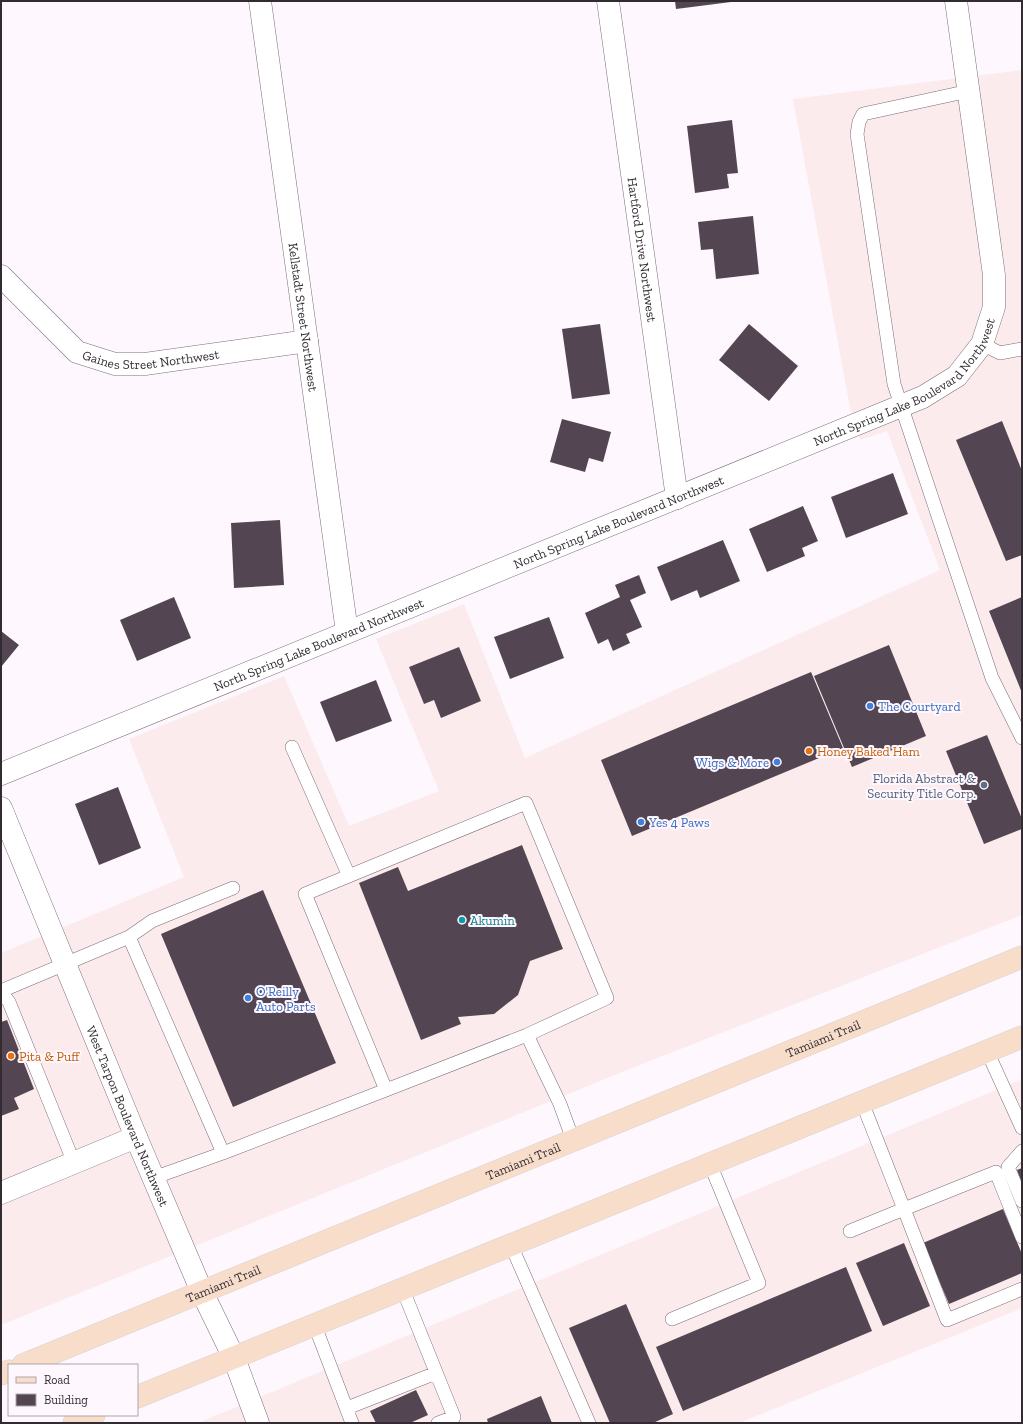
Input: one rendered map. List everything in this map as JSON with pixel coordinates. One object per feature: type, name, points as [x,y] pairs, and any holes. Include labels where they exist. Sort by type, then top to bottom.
[{"type":"main road","name":"Tamiami Trail","points":[[25,1364],[1022,957]]},
{"type":"main road","points":[[138,1397],[315,1326],[1022,1037]]},
{"type":"main road","points":[[74,1423],[92,1416]]},
{"type":"street","name":"Kellstadt Street Northwest","points":[[260,1],[347,632]]},
{"type":"street","name":"Hartford Drive Northwest","points":[[608,1],[677,498]]},
{"type":"street","name":"North Spring Lake Boulevard Northwest","points":[[1,774],[923,397],[957,376],[982,344],[994,307],[994,275],[956,1]]},
{"type":"street","name":"Gaines Street Northwest","points":[[1,276],[77,352],[115,364],[145,364],[307,341]]},
{"type":"street","name":"West Tarpon Boulevard Northwest","points":[[1,808],[153,1178],[202,1292],[234,1358],[258,1423]]},
{"type":"street","points":[[1,1193],[136,1137]]},
{"type":"lane","points":[[969,92],[863,114],[859,122],[857,134],[894,384],[992,678],[1022,738]]},
{"type":"lane","points":[[982,344],[1000,353],[1022,349]]},
{"type":"lane","points":[[292,747],[349,876]]},
{"type":"lane","points":[[153,1178],[223,1153],[386,1090],[527,1035],[607,998],[526,803],[305,894],[386,1090]]},
{"type":"lane","points":[[74,1163],[9,1002],[1,991],[129,937],[152,921],[233,888]]},
{"type":"lane","points":[[129,937],[223,1153]]},
{"type":"lane","points":[[527,1035],[560,1104],[573,1140]]},
{"type":"lane","points":[[986,1051],[1022,1128]]},
{"type":"lane","points":[[862,1102],[947,1320],[1022,1289]]},
{"type":"lane","points":[[1022,1151],[1008,1167],[1022,1201]]},
{"type":"lane","points":[[672,1319],[759,1283],[710,1164]]},
{"type":"lane","points":[[850,1231],[996,1172],[1022,1238]]},
{"type":"lane","points":[[511,1245],[589,1423]]},
{"type":"lane","points":[[403,1290],[454,1417],[438,1423]]},
{"type":"lane","points":[[315,1326],[352,1423]]},
{"type":"lane","points":[[347,1408],[436,1373]]},
{"type":"shaded area","points":[[1022,70],[1022,915],[637,1066],[1,1325],[1,953],[184,877],[129,739],[284,676],[349,826],[439,791],[376,639],[464,604],[525,758],[940,570],[887,431],[860,440],[850,408],[793,99]]},
{"type":"shaded area","points":[[1022,1079],[1022,1308],[739,1423],[198,1423]]},
{"type":"building","points":[[675,1],[731,1],[731,2],[676,9]]},
{"type":"building","points":[[732,120],[738,173],[727,174],[729,188],[695,193],[687,126]]},
{"type":"building","points":[[753,216],[759,274],[716,279],[713,249],[701,250],[698,222]]},
{"type":"building","points":[[600,324],[610,394],[572,399],[562,329]]},
{"type":"building","points":[[749,324],[798,366],[769,401],[719,360]]},
{"type":"building","points":[[562,419],[611,432],[603,462],[589,458],[585,472],[550,462]]},
{"type":"building","points":[[1002,421],[1022,471],[1022,555],[1006,561],[956,440]]},
{"type":"building","points":[[893,473],[908,514],[846,538],[831,497]]},
{"type":"building","points":[[803,506],[818,541],[802,548],[805,556],[767,572],[749,529]]},
{"type":"building","points":[[280,520],[284,585],[234,588],[231,523]]},
{"type":"building","points":[[723,540],[740,581],[700,598],[697,590],[671,601],[657,567]]},
{"type":"building","points":[[639,575],[646,593],[630,600],[642,627],[626,634],[630,643],[613,651],[608,639],[598,644],[585,613],[620,597],[615,585]]},
{"type":"building","points":[[174,597],[191,638],[137,661],[120,620]]},
{"type":"building","points":[[1022,597],[1022,693],[989,611]]},
{"type":"building","points":[[549,617],[564,658],[510,679],[494,637]]},
{"type":"building","points":[[1,631],[19,645],[1,667]]},
{"type":"building","name":"The Courtyard","points":[[889,645],[926,736],[852,767],[814,676]]},
{"type":"building","points":[[459,647],[481,701],[441,718],[434,700],[424,704],[409,667]]},
{"type":"building","points":[[811,672],[843,748],[632,836],[601,760]]},
{"type":"building","points":[[376,680],[392,721],[336,742],[320,702]]},
{"type":"building","name":"Florida Abstract & Security Title Corp.","points":[[987,735],[1022,819],[1022,829],[984,844],[946,751]]},
{"type":"building","points":[[118,787],[141,848],[99,865],[75,804]]},
{"type":"building","name":"Akumin","points":[[522,845],[563,949],[530,961],[518,995],[494,1014],[458,1017],[461,1024],[421,1040],[359,883],[398,867],[408,891]]},
{"type":"building","name":"O'Reilly Auto Parts","points":[[263,890],[336,1063],[233,1107],[161,934]]},
{"type":"building","name":"Pita & Puff","points":[[7,1020],[34,1089],[14,1098],[19,1109],[1,1116],[1,1022]]},
{"type":"building","points":[[1022,1168],[1022,1183],[1017,1170]]},
{"type":"building","points":[[1003,1209],[1022,1254],[1022,1273],[949,1304],[923,1243]]},
{"type":"building","points":[[904,1243],[930,1306],[883,1326],[856,1263]]},
{"type":"building","points":[[846,1267],[872,1331],[683,1411],[656,1347]]},
{"type":"building","points":[[626,1304],[673,1414],[653,1423],[610,1423],[569,1328]]},
{"type":"building","points":[[416,1390],[428,1415],[410,1423],[376,1423],[370,1411]]},
{"type":"building","points":[[541,1396],[552,1423],[488,1423],[487,1419]]},
{"type":"place","name":"The Courtyard","points":[[870,706]]},
{"type":"place","name":"Honey Baked Ham","points":[[809,751]]},
{"type":"place","name":"Wigs & More","points":[[777,762]]},
{"type":"place","name":"Florida Abstract & Security Title Corp.","points":[[984,785]]},
{"type":"place","name":"Yes 4 Paws","points":[[641,822]]},
{"type":"place","name":"Akumin","points":[[462,920]]},
{"type":"place","name":"O'Reilly Auto Parts","points":[[248,998]]},
{"type":"place","name":"Pita & Puff","points":[[11,1056]]}]
